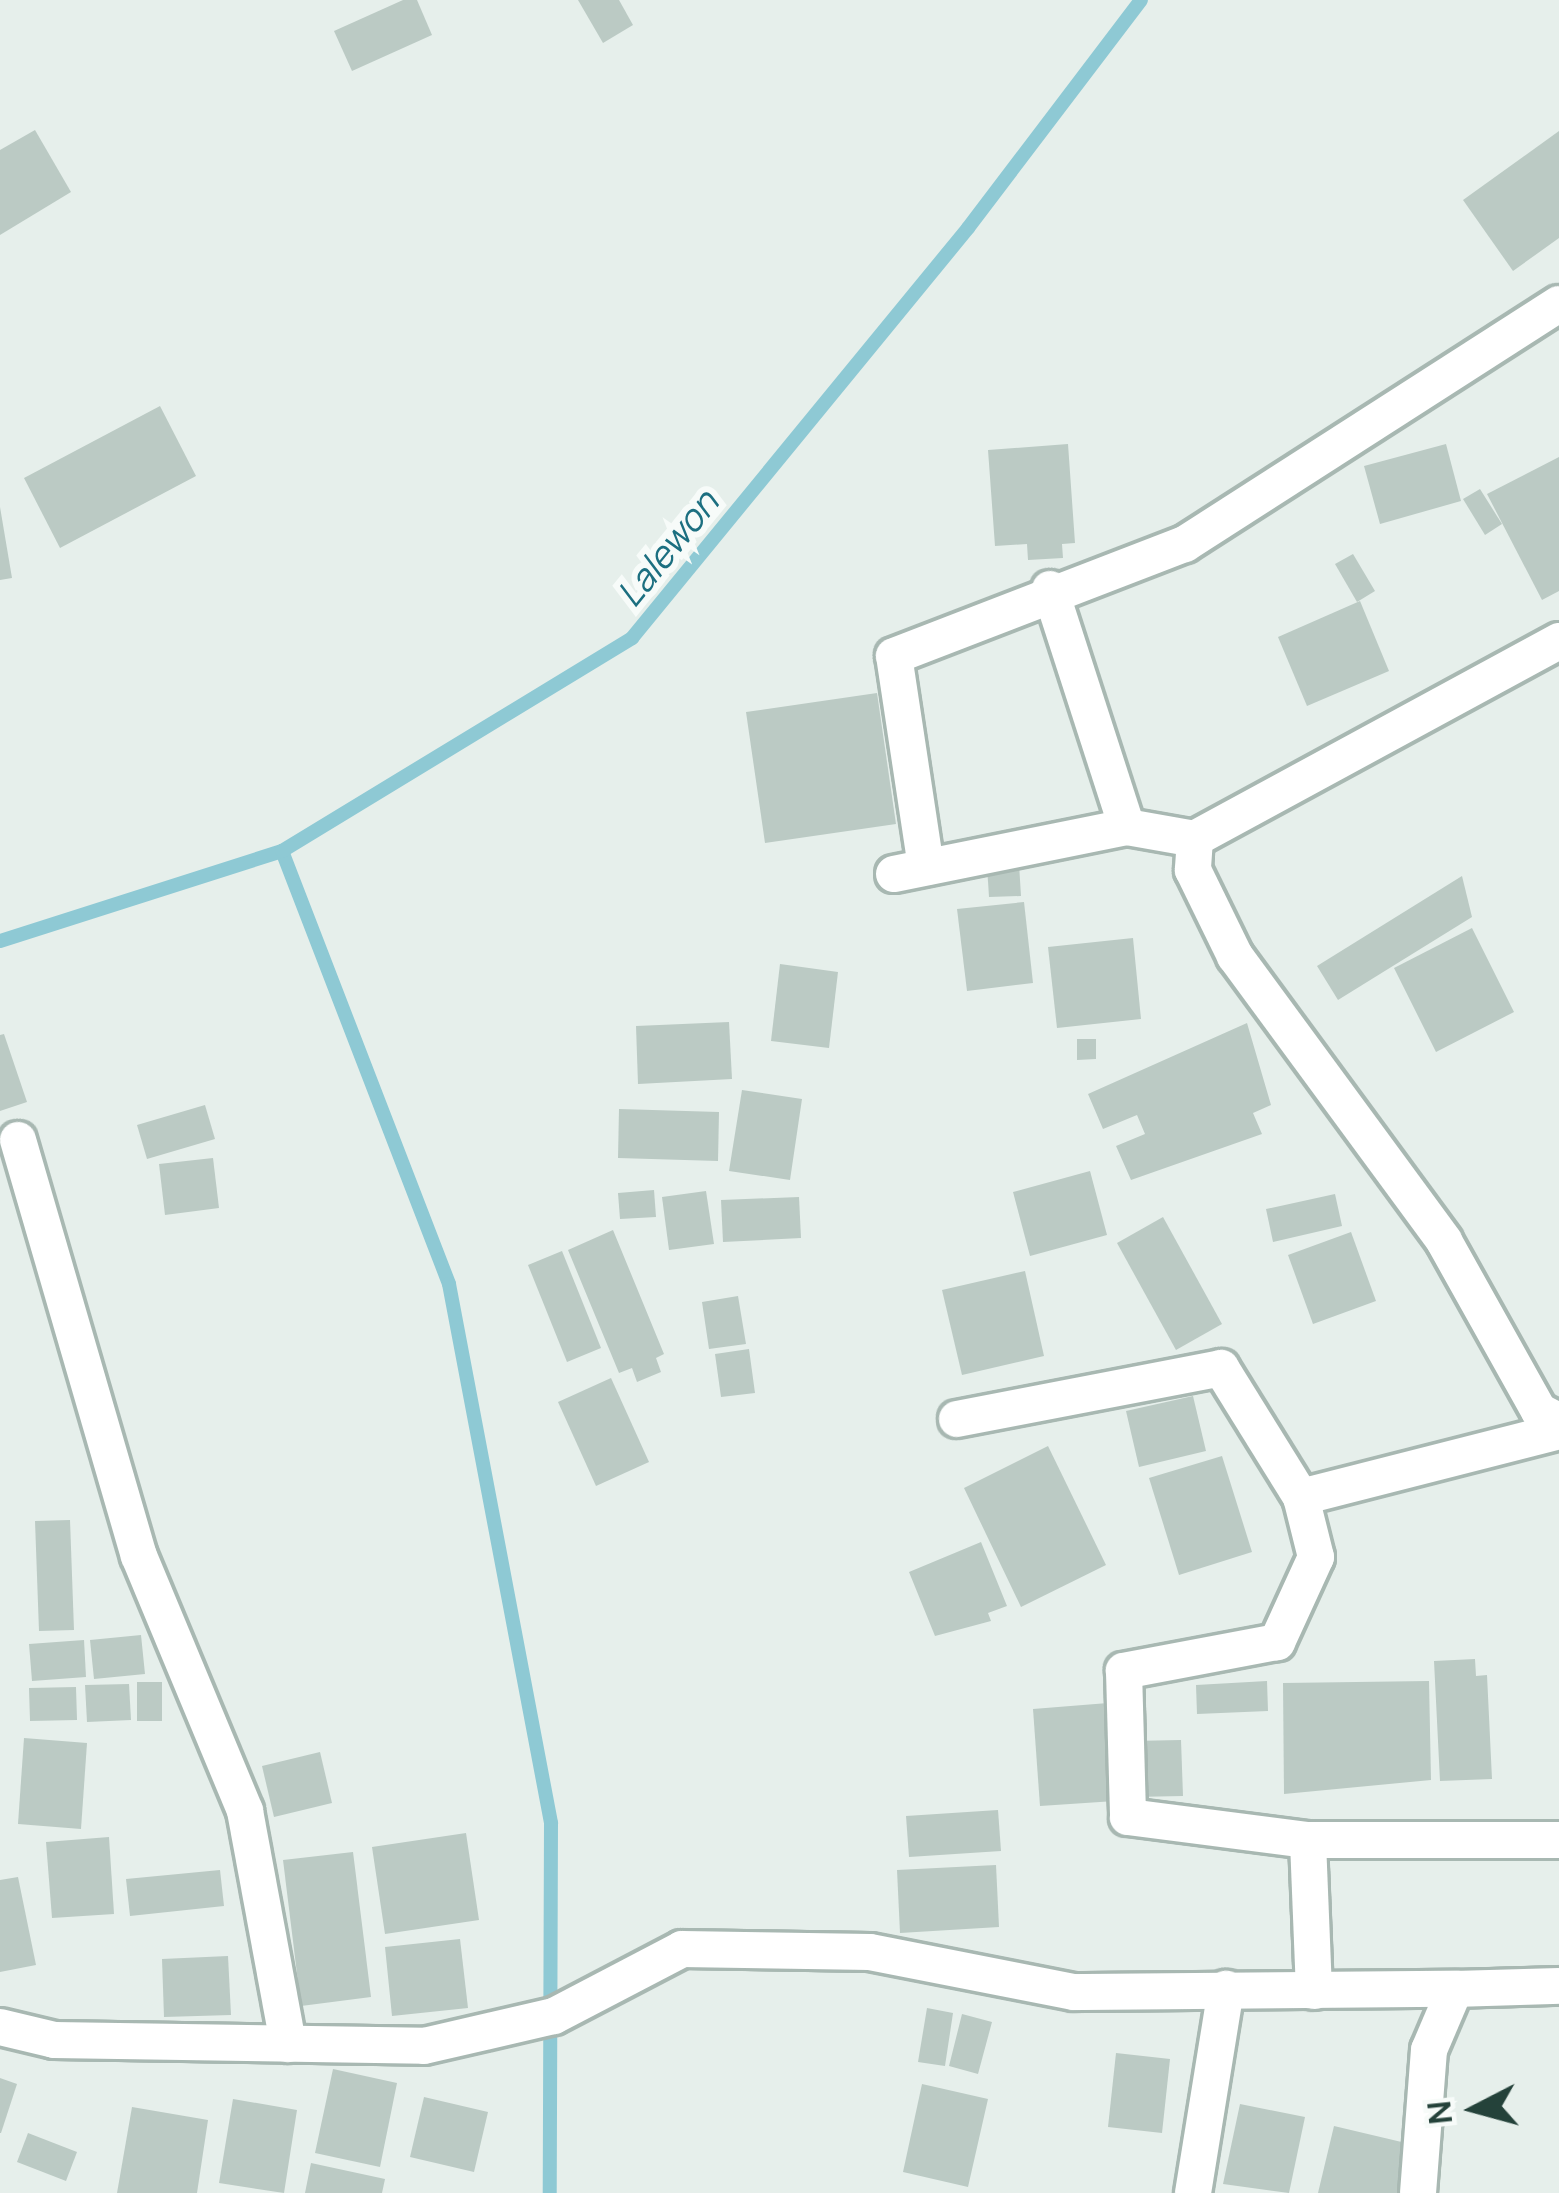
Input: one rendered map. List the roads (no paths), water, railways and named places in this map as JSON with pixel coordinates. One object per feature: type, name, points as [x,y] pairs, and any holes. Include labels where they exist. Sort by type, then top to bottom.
[{"type":"street","points":[[1559,304],[1185,544],[1050,589],[894,656],[910,870],[1127,827],[1195,839],[1559,641]]},
{"type":"street","points":[[1050,589],[1127,827]]},
{"type":"street","points":[[1195,839],[1198,892],[1235,956],[1444,1240],[1540,1412],[1559,1421]]},
{"type":"street","points":[[18,1140],[139,1556],[245,1811],[288,2044]]},
{"type":"street","points":[[957,1419],[1221,1368],[1301,1497],[1316,1557],[1277,1642],[1124,1671],[1128,1817],[1308,1840],[1559,1840]]},
{"type":"street","points":[[1301,1497],[1559,1431]]},
{"type":"street","points":[[1308,1840],[1314,1990]]},
{"type":"street","points":[[0,2027],[54,2040],[424,2046],[512,2032],[682,1949],[870,1952],[1074,1992],[1559,1986]]},
{"type":"street","points":[[1193,2193],[1226,1989]]},
{"type":"street","points":[[1418,2193],[1429,2050],[1455,1989]]},
{"type":"waterway","name":"Lalewon","points":[[0,941],[282,851],[632,638],[968,228],[1141,0]]},
{"type":"waterway","points":[[282,851],[449,1284],[551,1823],[550,2193]]}]
